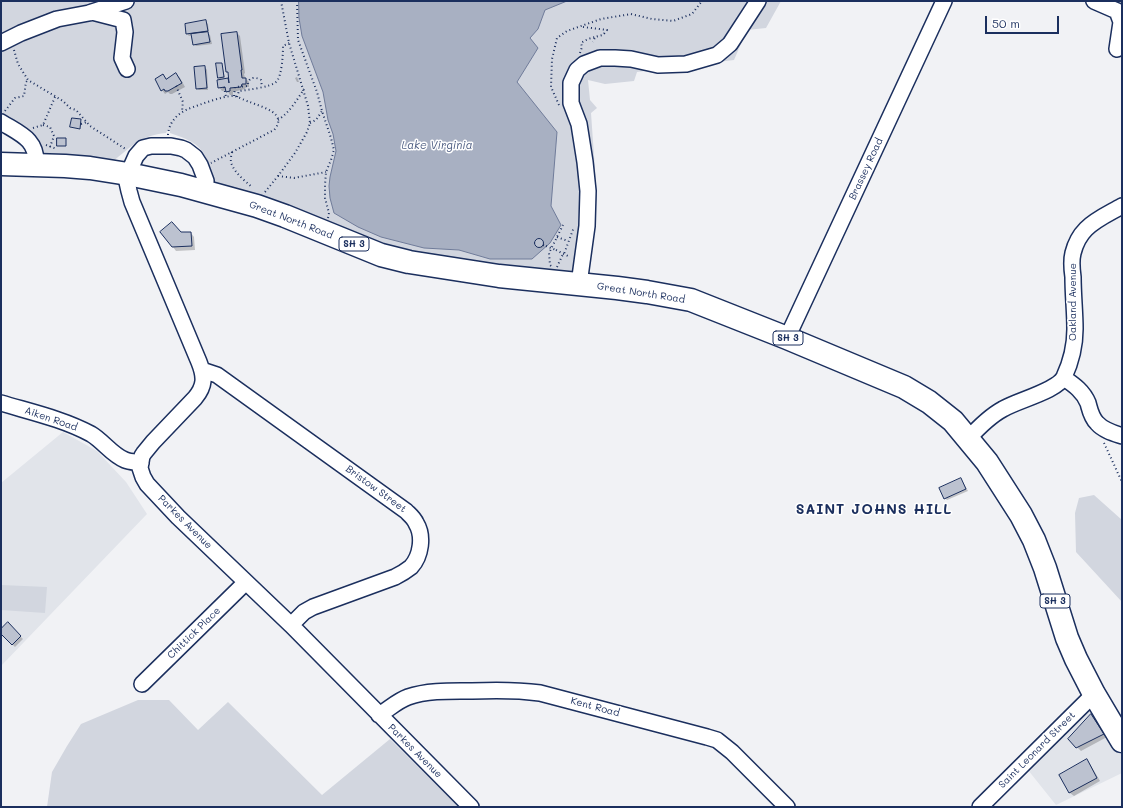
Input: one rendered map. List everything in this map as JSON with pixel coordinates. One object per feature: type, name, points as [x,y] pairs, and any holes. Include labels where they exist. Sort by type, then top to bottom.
[{"type":"highway","name":"Great North Road","points":[[1,164],[36,164],[90,168],[132,165],[203,182],[259,201],[285,216],[396,259],[499,276],[617,288],[691,300],[891,381],[918,395],[952,420],[987,462],[1005,489],[1034,540],[1045,568],[1067,638],[1076,659],[1094,694],[1122,741]]},
{"type":"street","points":[[7,45],[37,26],[126,1]]},
{"type":"street","points":[[579,284],[587,226],[588,191],[579,124],[571,103],[572,83],[577,70],[584,64],[600,58],[631,59],[658,65],[686,64],[717,55],[730,44],[758,1]]},
{"type":"street","name":"Brassey Road","points":[[787,338],[944,1]]},
{"type":"street","points":[[1094,1],[1117,11],[1121,26],[1116,49]]},
{"type":"street","points":[[91,12],[123,20],[125,32],[122,58],[127,69]]},
{"type":"street","points":[[2,119],[33,145],[37,156],[36,164]]},
{"type":"street","points":[[141,463],[142,456],[147,448],[188,406],[200,392],[203,385],[202,370],[132,202],[127,182],[132,165],[144,148],[151,146],[171,146],[186,150],[194,157],[200,164],[203,182]]},
{"type":"street","name":"Oakland Avenue","points":[[1064,378],[1070,360],[1075,330],[1072,266],[1073,253],[1077,242],[1093,223],[1122,206]]},
{"type":"street","name":"Bristow Street","points":[[202,370],[218,375],[406,511],[413,518],[420,531],[420,549],[417,558],[405,572],[304,612],[291,625]]},
{"type":"street","points":[[968,438],[1002,409],[1049,389],[1064,378],[1080,390],[1087,402],[1092,417],[1098,424],[1103,428],[1122,436]]},
{"type":"street","name":"Aiken Road","points":[[1,402],[64,421],[93,435],[125,460],[141,463]]},
{"type":"street","name":"Parkes Avenue","points":[[141,463],[140,468],[143,477],[154,492],[178,517],[291,625],[471,807]]},
{"type":"street","name":"Chittick Place","points":[[142,684],[246,582]]},
{"type":"street","name":"Kent Road","points":[[379,715],[408,697],[420,694],[445,691],[483,690],[540,693],[717,740],[732,752],[787,807]]},
{"type":"street","name":"Saint Leonard Street","points":[[980,807],[1094,694]]},
{"type":"path","points":[[259,201],[304,137],[310,123],[304,89],[289,43],[281,1]]},
{"type":"path","points":[[297,1],[298,40],[317,92],[334,150],[326,172],[325,198],[329,213]]},
{"type":"path","points":[[560,107],[551,87],[552,59],[557,38],[567,31],[582,27],[601,19],[631,14],[652,19],[673,21],[692,14],[702,1]]},
{"type":"path","points":[[582,27],[607,30],[603,35],[588,39],[581,43],[582,47],[579,52],[584,64]]},
{"type":"path","points":[[593,42],[596,37]]},
{"type":"path","points":[[235,96],[239,91],[271,85],[277,81],[284,54],[283,46],[289,43]]},
{"type":"path","points":[[7,45],[28,80],[63,101],[70,108],[76,110],[90,126],[132,165]]},
{"type":"path","points":[[235,96],[235,87],[248,86],[249,80],[251,79],[257,78],[261,80],[262,87]]},
{"type":"path","points":[[2,119],[15,98],[24,96],[26,82],[28,80]]},
{"type":"path","points":[[176,86],[183,102],[182,111]]},
{"type":"path","points":[[224,87],[226,97]]},
{"type":"path","points":[[278,120],[286,114],[304,89]]},
{"type":"path","points":[[168,133],[171,124],[182,111],[226,97],[235,96],[275,113],[278,120],[277,127],[274,130],[204,166],[203,182]]},
{"type":"path","points":[[43,125],[55,97]]},
{"type":"path","points":[[310,123],[316,120],[322,111]]},
{"type":"path","points":[[80,124],[87,122]]},
{"type":"path","points":[[32,129],[43,125],[50,127],[54,136],[50,147]]},
{"type":"path","points":[[232,152],[232,165],[239,175],[257,194],[259,201]]},
{"type":"path","points":[[278,176],[294,178],[326,172]]},
{"type":"path","points":[[563,225],[549,253],[550,265],[552,268],[556,268],[558,266],[575,223]]},
{"type":"path","points":[[557,237],[568,241]]},
{"type":"path","points":[[543,245],[564,254]]},
{"type":"path","points":[[1098,424],[1102,440],[1122,482]]},
{"type":"shaded area","points":[[1,1],[781,1],[766,28],[747,30],[734,60],[637,72],[634,81],[605,84],[588,80],[590,100],[597,108],[591,113],[597,198],[588,277],[421,259],[211,187],[208,164],[200,148],[181,137],[170,133],[170,131],[143,139],[112,162],[35,153],[30,131],[1,112]]},
{"type":"shaded area","points":[[63,432],[97,451],[126,482],[147,514],[1,666],[1,483]]},
{"type":"shaded area","points":[[1094,495],[1122,520],[1122,602],[1076,552],[1075,513],[1079,498]]},
{"type":"shaded area","points":[[1,585],[47,587],[45,613],[1,610]]},
{"type":"shaded area","points":[[138,700],[169,700],[198,730],[228,702],[322,795],[390,739],[459,807],[47,807],[52,772],[81,724]]},
{"type":"shaded area","points":[[1089,708],[1095,708],[1122,755],[1122,773],[1056,805],[1028,770],[1082,713]]},
{"type":"water","name":"Lake Virginia","points":[[299,1],[567,1],[545,10],[538,29],[530,38],[538,48],[517,82],[557,132],[551,206],[561,225],[550,243],[532,259],[490,259],[459,250],[424,248],[381,237],[358,227],[334,213],[330,198],[329,186],[336,151],[323,92],[302,36],[299,18]]},
{"type":"building","points":[[206,20],[208,31],[186,34],[185,24]]},
{"type":"building","points":[[208,32],[210,42],[193,45],[191,34]]},
{"type":"building","points":[[237,32],[242,78],[246,78],[246,84],[242,84],[241,87],[230,88],[230,91],[226,92],[225,87],[218,88],[217,80],[228,78],[229,83],[221,34]]},
{"type":"building","points":[[216,63],[222,63],[224,77],[218,78]]},
{"type":"building","points":[[205,66],[207,88],[196,89],[194,67]]},
{"type":"building","points":[[176,73],[182,83],[168,91],[165,91],[164,89],[161,91],[155,79],[163,74],[166,79]]},
{"type":"building","points":[[72,118],[81,119],[80,129],[70,127]]},
{"type":"building","points":[[57,138],[66,138],[66,146],[57,146]]},
{"type":"building","points":[[172,222],[181,232],[191,232],[192,246],[172,247],[160,232]]},
{"type":"building","points":[[537,239],[541,239],[543,243],[541,247],[537,247],[535,245],[535,241]]},
{"type":"building","points":[[961,478],[966,489],[944,499],[939,488]]},
{"type":"building","points":[[8,622],[21,636],[12,645],[1,634],[1,629]]},
{"type":"building","points":[[1091,714],[1104,734],[1076,748],[1068,739]]},
{"type":"building","points":[[1087,759],[1097,778],[1069,793],[1059,775]]},
{"type":"district","name":"SAINT JOHNS HILL","points":[[874,510]]}]
